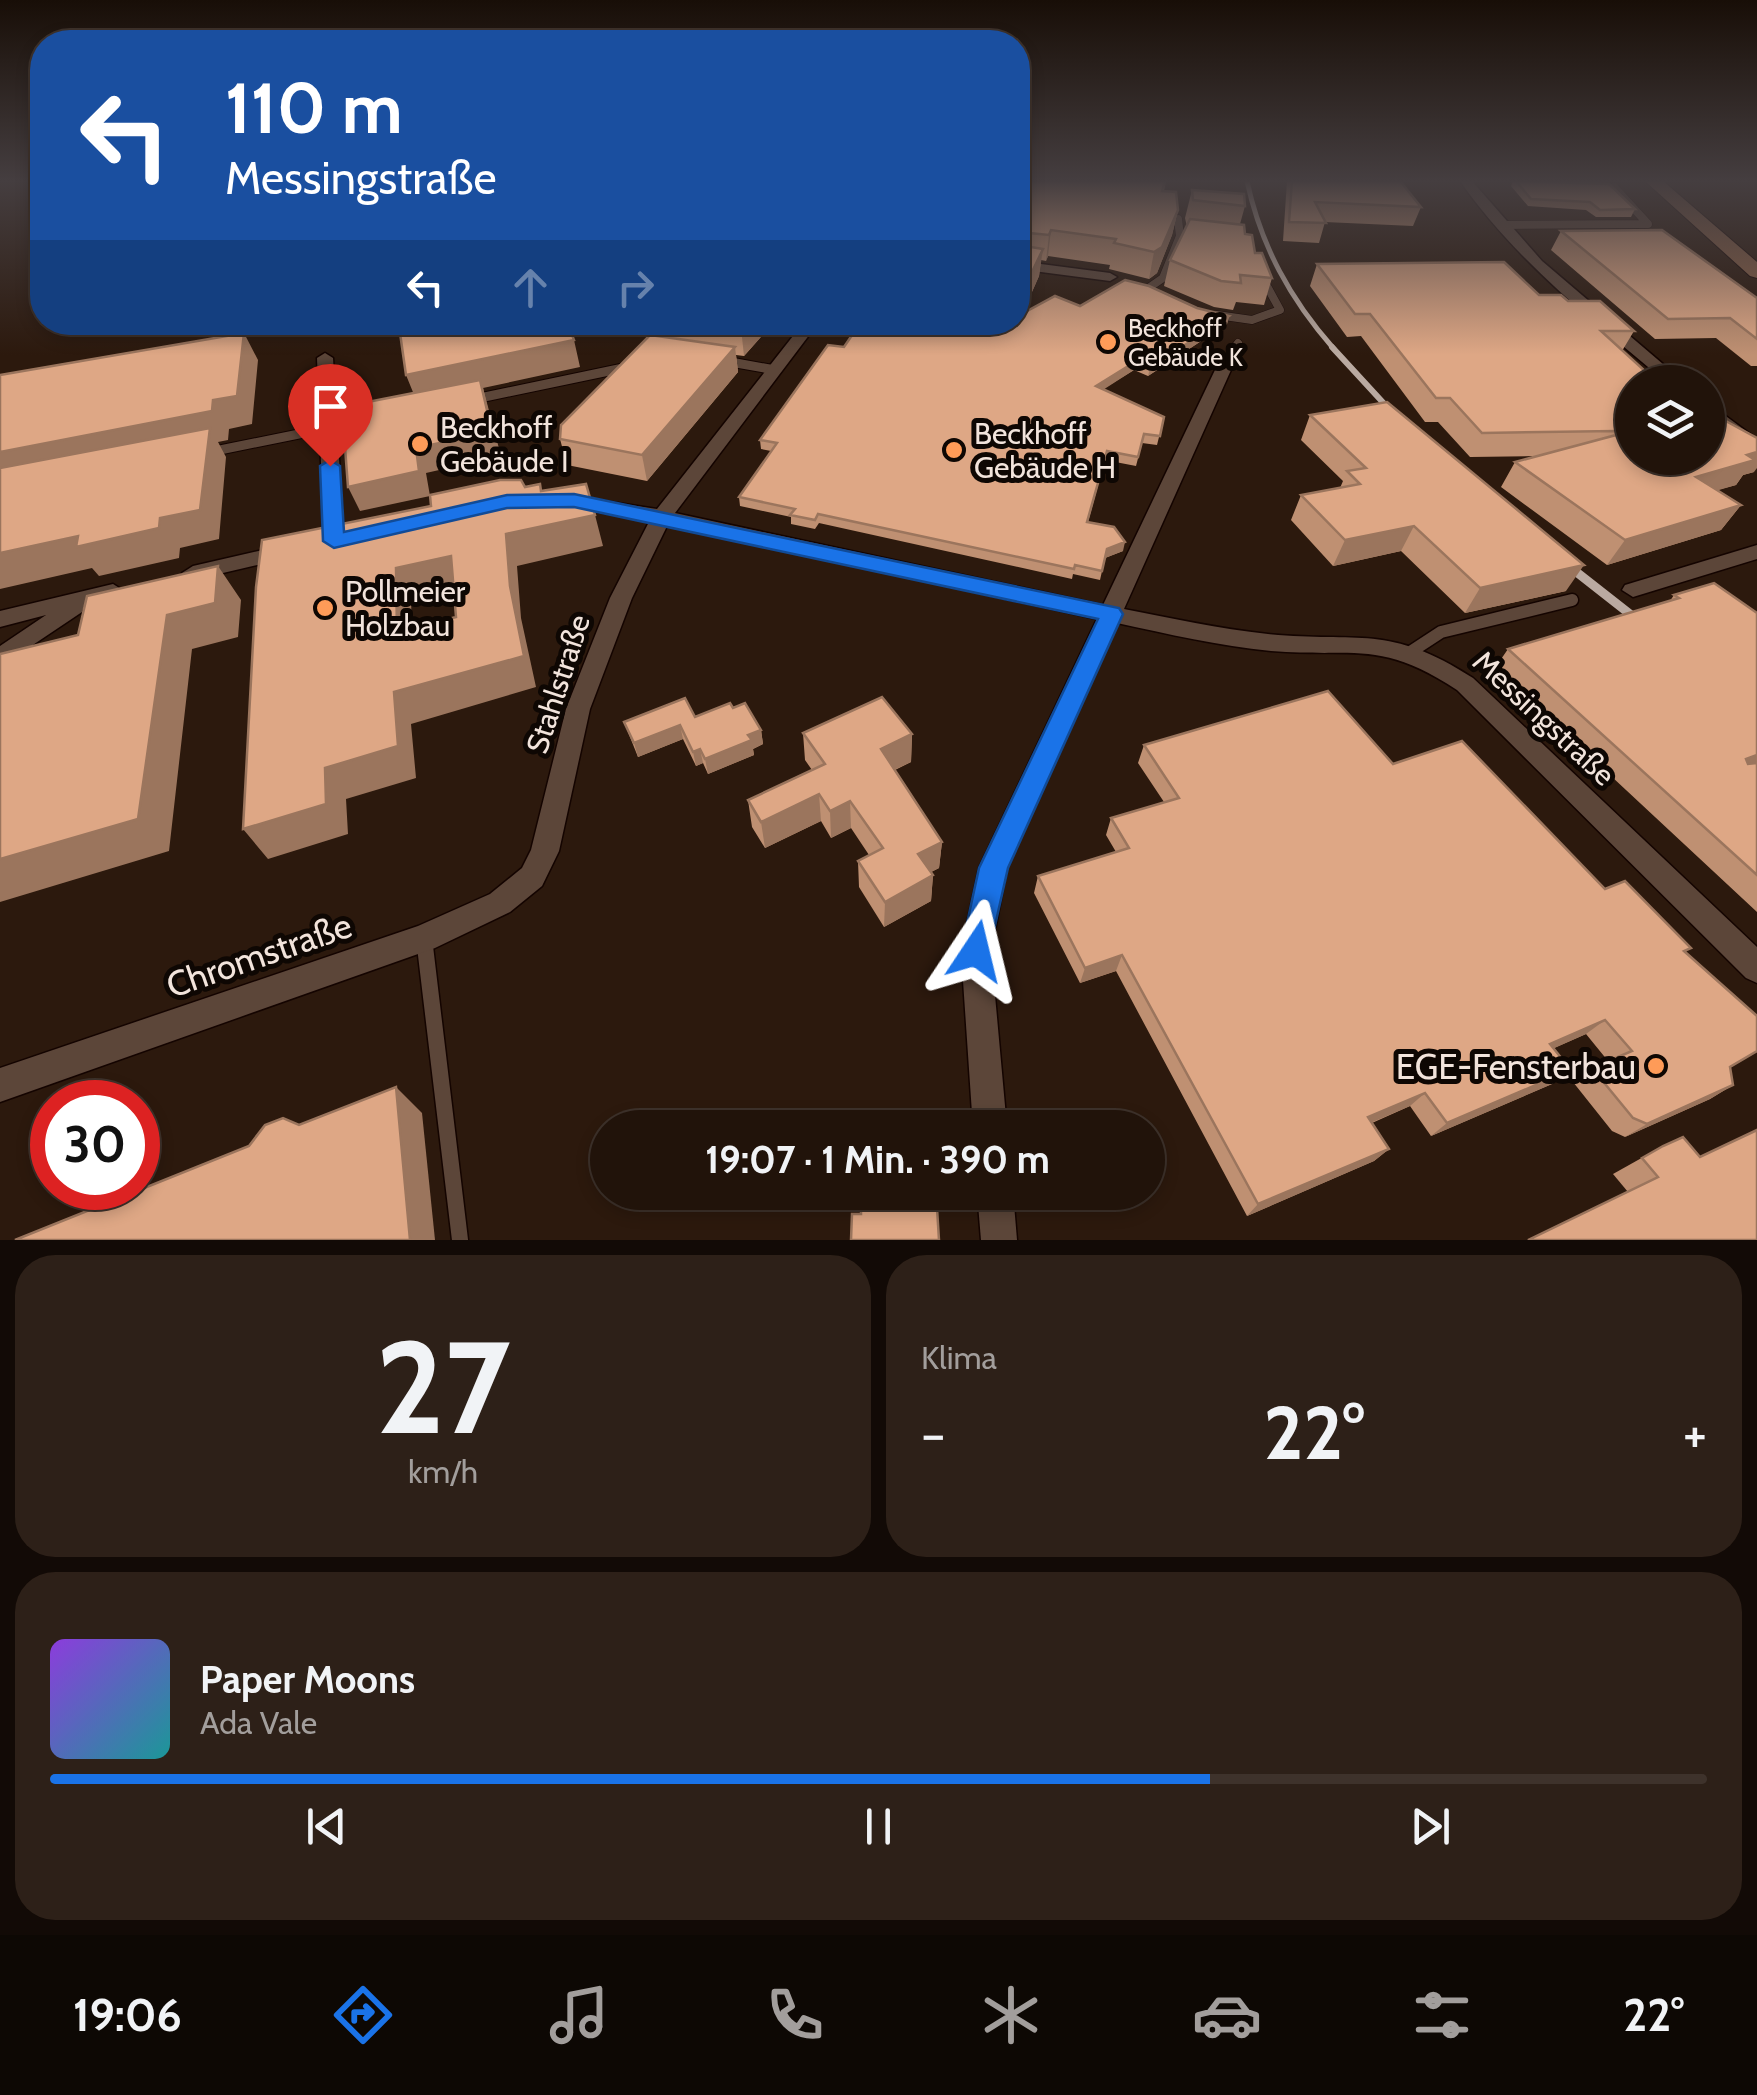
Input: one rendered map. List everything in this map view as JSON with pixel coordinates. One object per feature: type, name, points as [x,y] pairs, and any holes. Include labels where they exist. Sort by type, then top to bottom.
[{"type":"main road","points":[[1719,239],[1757,272]]},
{"type":"street","points":[[1516,239],[1657,365]]},
{"type":"street","points":[[1030,266],[1117,279]]},
{"type":"street","name":"Stahlstraße","points":[[532,877],[545,851],[578,709],[621,598],[662,516],[802,335]]},
{"type":"street","points":[[164,580],[343,539],[328,428],[325,358]]},
{"type":"street","points":[[989,1110],[976,951],[994,868],[1223,370]]},
{"type":"street","points":[[1725,422],[1757,448]]},
{"type":"street","points":[[540,501],[574,500],[662,516]]},
{"type":"street","name":"Messingstraße","points":[[662,516],[1247,640],[1375,643],[1412,651],[1465,684],[1757,968]]},
{"type":"street","points":[[1633,590],[1757,552]]},
{"type":"street","points":[[0,619],[127,588]]},
{"type":"street","points":[[0,658],[90,597]]},
{"type":"street","name":"Chromstraße","points":[[0,1085],[424,938],[500,903],[532,877]]},
{"type":"street","points":[[997,1210],[1000,1240]]},
{"type":"lane","points":[[1137,284],[1154,290],[1179,239]]},
{"type":"lane","points":[[1203,239],[1212,240]]},
{"type":"lane","points":[[1214,314],[1252,320],[1280,310],[1252,260]]},
{"type":"lane","points":[[1223,370],[1238,343]]},
{"type":"lane","points":[[720,360],[776,370]]},
{"type":"lane","points":[[462,401],[634,366]]},
{"type":"lane","points":[[193,455],[366,420]]},
{"type":"lane","points":[[1412,651],[1440,632],[1572,600]]},
{"type":"lane","points":[[424,938],[460,1240]]},
{"type":"building","points":[[1116,239],[1166,239],[1154,252],[1114,243]]},
{"type":"building","points":[[1180,239],[1253,239],[1255,253],[1262,253],[1272,278],[1240,275],[1241,283],[1221,281],[1170,260]]},
{"type":"building","points":[[1571,239],[1674,239],[1757,298],[1757,339],[1730,318],[1668,319]]},
{"type":"building","points":[[1030,247],[1043,249],[1031,274]]},
{"type":"building","points":[[1504,262],[1539,295],[1561,295],[1568,301],[1600,301],[1634,331],[1601,331],[1638,365],[1615,365],[1615,431],[1482,433],[1450,398],[1436,398],[1370,314],[1355,314],[1317,264]]},
{"type":"building","name":"Beckhoff Gebäude H","points":[[1125,280],[1229,316],[1150,368],[1135,362],[1096,386],[1164,417],[1160,436],[1144,434],[1138,457],[1107,451],[1087,522],[1114,527],[1125,542],[1107,549],[1102,571],[1075,565],[1074,569],[818,514],[815,520],[790,515],[795,509],[739,497],[777,443],[760,440],[828,345],[844,347],[852,335],[1030,335],[1030,310],[1055,296],[1080,306]]},
{"type":"building","points":[[244,335],[237,396],[213,400],[212,411],[0,452],[0,375]]},
{"type":"building","points":[[400,335],[572,335],[574,340],[406,375]]},
{"type":"building","points":[[650,335],[735,347],[642,455],[560,439],[561,425]]},
{"type":"building","points":[[480,380],[492,432],[416,448],[419,471],[348,487],[342,407]]},
{"type":"building","points":[[1387,402],[1584,565],[1480,588],[1414,526],[1345,540],[1301,495],[1360,484],[1347,471],[1366,468],[1310,415]]},
{"type":"building","points":[[1725,421],[1757,438],[1757,452],[1747,455],[1755,460],[1725,469]]},
{"type":"building","points":[[210,428],[200,510],[160,518],[159,528],[76,547],[78,536],[0,553],[0,468]]},
{"type":"building","points":[[1615,435],[1615,475],[1703,475],[1696,477],[1741,505],[1625,540],[1515,462]]},
{"type":"building","points":[[500,480],[521,480],[525,487],[540,484],[541,491],[586,484],[595,515],[506,534],[510,586],[524,656],[394,692],[398,746],[325,768],[326,804],[243,829],[262,540],[431,506],[430,495]],"holes":[[[451,556],[456,617],[397,633],[396,568]]]},
{"type":"building","points":[[218,566],[215,603],[167,615],[138,819],[0,859],[0,654],[78,635],[87,596]]},
{"type":"building","points":[[1714,583],[1757,613],[1757,755],[1746,759],[1748,764],[1757,763],[1757,875],[1508,649],[1679,598],[1674,595]]},
{"type":"building","points":[[1328,691],[1393,764],[1462,741],[1605,889],[1625,881],[1691,948],[1684,951],[1757,1016],[1757,1051],[1730,1067],[1733,1085],[1647,1124],[1633,1118],[1592,1068],[1632,1051],[1605,1020],[1550,1044],[1571,1070],[1447,1123],[1425,1093],[1368,1117],[1389,1149],[1258,1204],[1122,955],[1085,968],[1038,876],[1129,848],[1111,818],[1179,798],[1144,745]]},
{"type":"building","points":[[882,697],[912,734],[881,749],[942,842],[918,854],[933,875],[885,902],[858,861],[883,848],[850,801],[830,811],[819,794],[761,822],[748,800],[825,764],[803,733]]},
{"type":"building","points":[[685,698],[695,717],[730,703],[733,708],[745,703],[761,730],[748,735],[752,740],[705,759],[700,749],[693,752],[680,725],[634,743],[624,722]]},
{"type":"building","points":[[396,1087],[410,1240],[15,1240],[90,1210],[160,1210],[160,1182],[249,1146],[265,1125],[283,1118],[299,1125]]},
{"type":"building","points":[[1757,1130],[1757,1240],[1528,1240],[1658,1177],[1642,1158],[1663,1146],[1683,1137],[1700,1157]]},
{"type":"building","points":[[861,1210],[937,1210],[939,1240],[851,1240],[852,1214],[861,1214]]},
{"type":"railway","points":[[1264,239],[1291,291],[1334,349]]},
{"type":"railway","points":[[1332,347],[1400,421]]},
{"type":"railway","points":[[1559,558],[1574,570]]},
{"type":"railway","points":[[1570,567],[1649,629]]},
{"type":"place","name":"Beckhoff Gebäude K","points":[[1108,342]]},
{"type":"place","name":"Beckhoff Gebäude I","points":[[420,444]]},
{"type":"place","name":"Beckhoff Gebäude H","points":[[954,450]]},
{"type":"place","name":"Pollmeier Holzbau","points":[[325,608]]},
{"type":"place","name":"EGE-Fensterbau","points":[[1656,1066]]},
{"type":"route","points":[[330,466],[334,541],[507,502],[574,500],[1112,614],[994,868],[976,951]]}]
